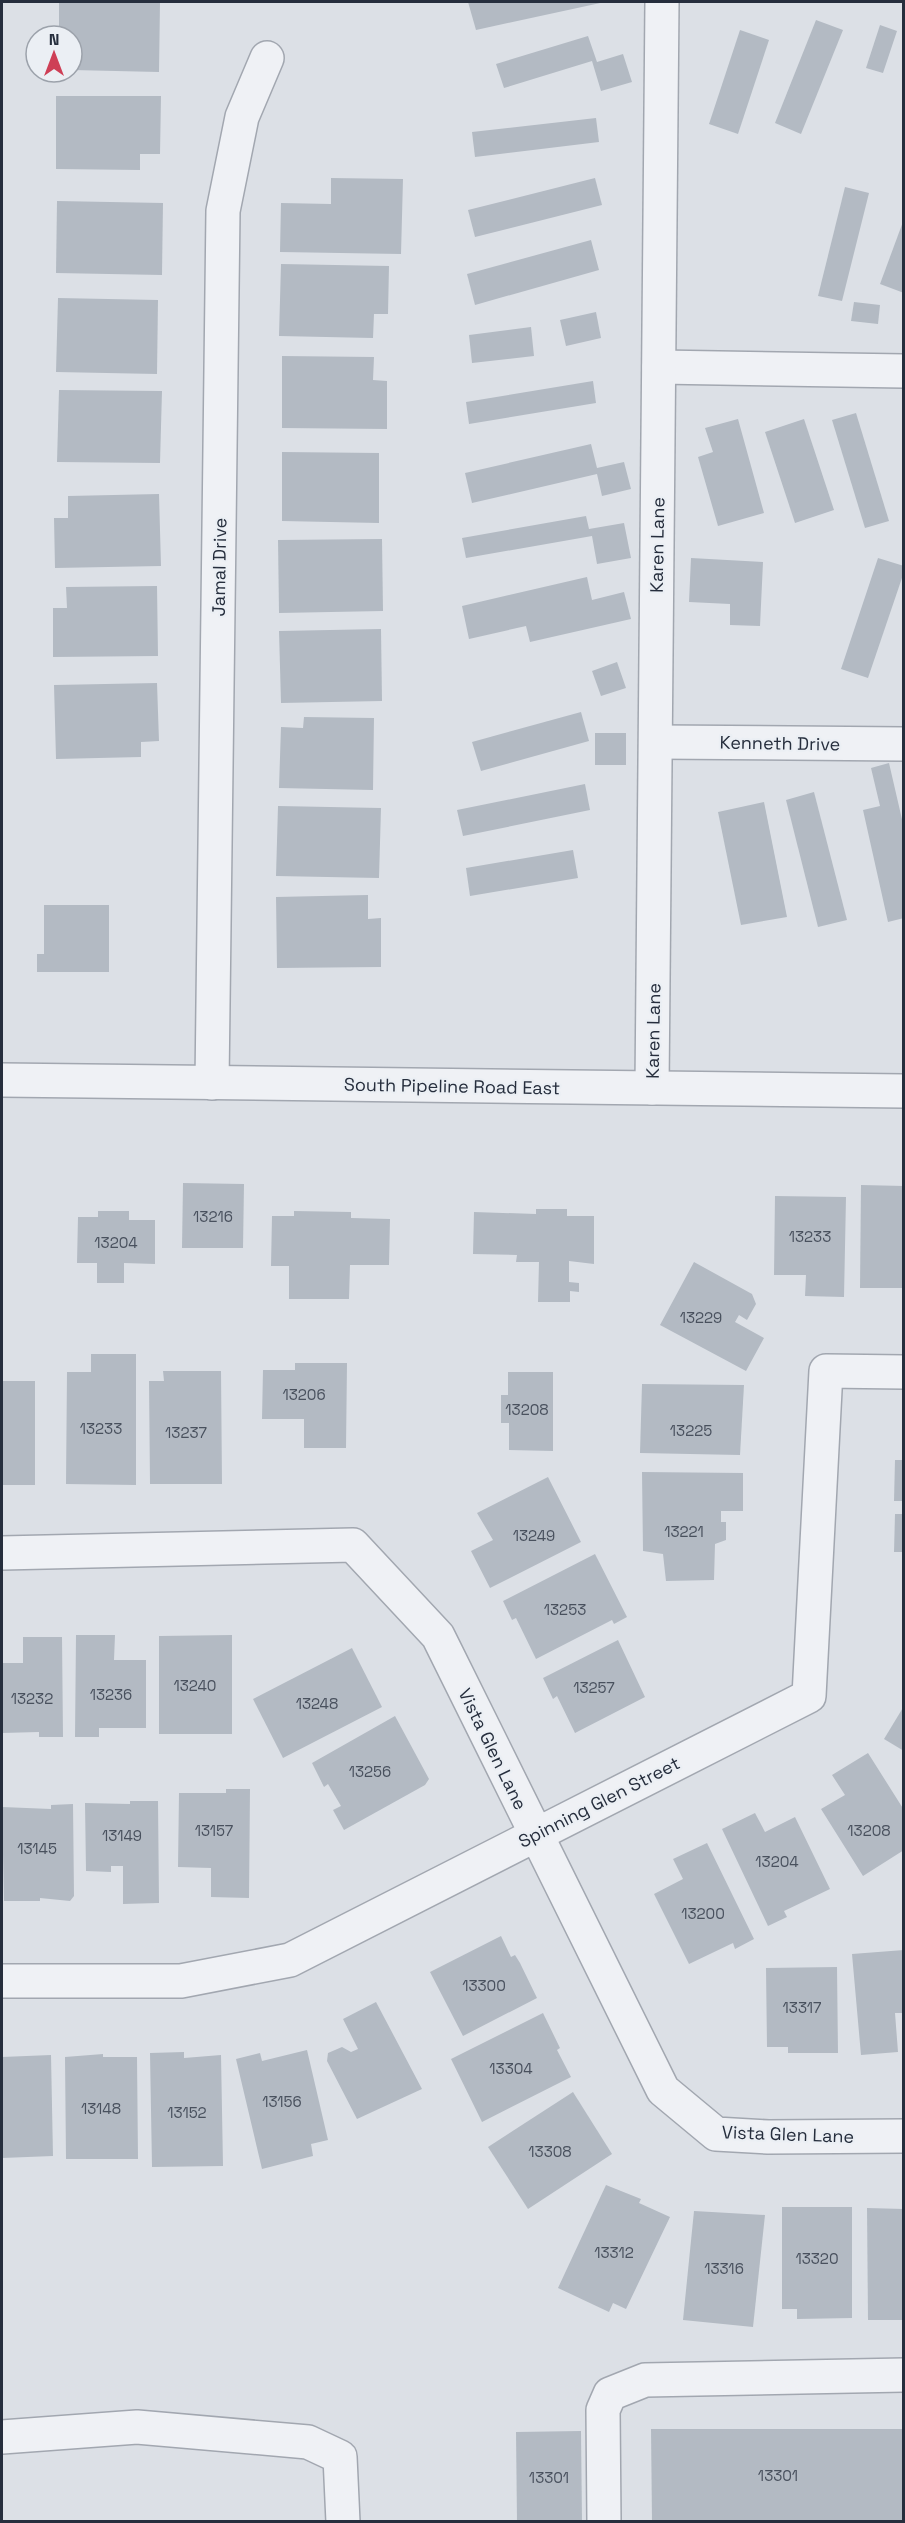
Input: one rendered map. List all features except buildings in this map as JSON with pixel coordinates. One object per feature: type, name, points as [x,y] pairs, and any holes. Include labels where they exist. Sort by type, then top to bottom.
[{"type":"street","name":"Karen Lane","points":[[652,1088],[662,2]]},
{"type":"street","name":"Jamal Drive","points":[[212,1083],[223,211],[242,117],[267,58]]},
{"type":"street","points":[[659,367],[903,371]]},
{"type":"street","name":"Kenneth Drive","points":[[656,742],[903,744]]},
{"type":"street","name":"South Pipeline Road East","points":[[2,1080],[903,1091]]},
{"type":"street","name":"Spinning Glen Street","points":[[2,1981],[181,1981],[290,1960],[809,1695],[826,1371],[903,1372]]},
{"type":"street","name":"Vista Glen Lane","points":[[2,1553],[353,1545],[438,1636],[663,2090],[716,2133],[768,2137],[903,2136]]},
{"type":"street","points":[[604,2522],[603,2410],[610,2394],[645,2380],[903,2375]]},
{"type":"street","points":[[2,2437],[137,2427],[308,2442],[340,2457],[343,2522]]}]
